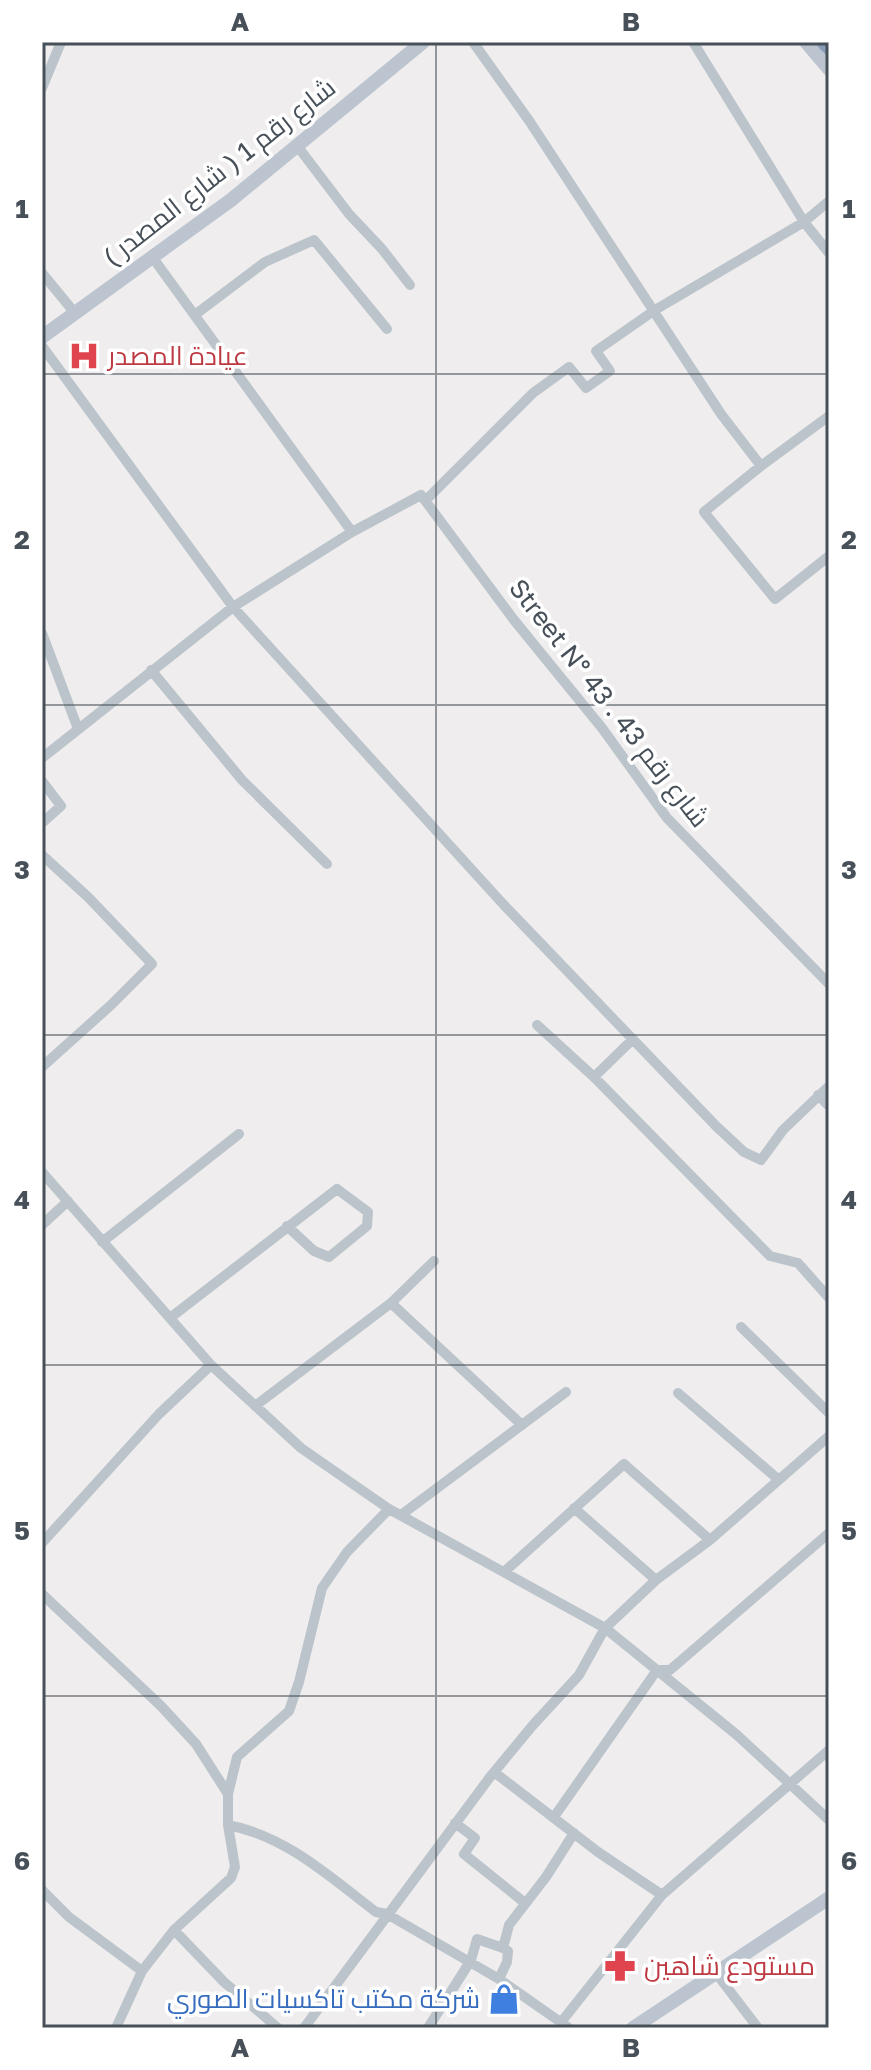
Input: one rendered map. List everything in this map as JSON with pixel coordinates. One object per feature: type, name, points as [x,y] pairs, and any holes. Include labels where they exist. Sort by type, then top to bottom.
[{"type":"street","points":[[42,88],[61,42]]},
{"type":"street","name":"شارع رقم 1 ( شارع المصدر )","points":[[42,337],[153,258],[298,147],[374,80],[423,42]]},
{"type":"street","points":[[473,42],[530,122],[721,414],[761,466]]},
{"type":"street","points":[[693,42],[804,222],[829,253]]},
{"type":"street","points":[[806,42],[829,69]]},
{"type":"street","points":[[298,147],[349,214],[410,285]]},
{"type":"street","points":[[42,758],[233,607],[352,532],[421,495],[426,500],[533,393],[569,367],[586,388],[610,371],[596,351],[655,310],[804,222],[829,201]]},
{"type":"street","points":[[196,314],[265,262],[314,240],[387,329]]},
{"type":"street","points":[[153,258],[352,532]]},
{"type":"street","points":[[42,273],[74,312]]},
{"type":"street","points":[[42,346],[233,607],[503,904],[717,1127],[744,1152],[761,1160],[783,1130],[829,1086]]},
{"type":"street","points":[[829,416],[704,512],[775,599],[829,556]]},
{"type":"street","name":"Street N° 43 . شارع رقم 43","points":[[426,500],[499,601],[602,728],[667,818],[829,984]]},
{"type":"street","points":[[42,633],[78,729]]},
{"type":"street","points":[[151,670],[242,780],[327,864]]},
{"type":"street","points":[[42,781],[61,806],[42,823]]},
{"type":"street","points":[[42,855],[88,897],[152,964],[42,1067]]},
{"type":"street","points":[[537,1025],[594,1077],[770,1256],[798,1263],[829,1298]]},
{"type":"street","points":[[594,1077],[633,1039]]},
{"type":"street","points":[[818,1095],[829,1106]]},
{"type":"street","points":[[102,1242],[239,1134]]},
{"type":"street","points":[[42,1172],[211,1365],[301,1448],[389,1509],[605,1628],[737,1735],[829,1820]]},
{"type":"street","points":[[170,1318],[287,1226],[337,1189],[368,1212],[367,1226],[329,1257],[314,1251],[287,1226]]},
{"type":"street","points":[[42,1225],[68,1201]]},
{"type":"street","points":[[255,1406],[391,1303],[434,1261]]},
{"type":"street","points":[[391,1303],[522,1425]]},
{"type":"street","points":[[741,1327],[829,1413]]},
{"type":"street","points":[[42,1543],[159,1414],[211,1365]]},
{"type":"street","points":[[401,1515],[566,1392]]},
{"type":"street","points":[[678,1393],[779,1480]]},
{"type":"street","points":[[304,2028],[494,1772],[579,1675],[605,1628],[656,1580],[710,1540],[829,1436]]},
{"type":"street","points":[[504,1572],[624,1464],[710,1540]]},
{"type":"street","points":[[574,1508],[656,1580]]},
{"type":"street","points":[[116,2028],[142,1971],[174,1930],[231,1878],[235,1867],[228,1825],[228,1794],[237,1757],[289,1711],[322,1588],[347,1552],[389,1509]]},
{"type":"street","points":[[657,1670],[670,1670],[829,1533]]},
{"type":"street","points":[[42,1594],[161,1706],[196,1744],[228,1794]]},
{"type":"street","points":[[554,1817],[657,1670]]},
{"type":"street","points":[[228,1825],[252,1829],[297,1851],[376,1912],[387,1914],[499,1979],[565,2024],[662,1895],[829,1750]]},
{"type":"street","points":[[494,1772],[611,1862],[662,1895]]},
{"type":"street","points":[[455,1823],[475,1838],[464,1854],[525,1903]]},
{"type":"street","points":[[503,1948],[509,1925],[546,1877],[574,1833]]},
{"type":"street","points":[[42,1890],[69,1917],[142,1971]]},
{"type":"street","points":[[633,2028],[829,1898]]},
{"type":"street","points":[[174,1930],[224,1982],[278,2028]]},
{"type":"street","points":[[428,2028],[468,1962],[477,1939],[508,1951],[507,1962],[499,1979]]},
{"type":"street","points":[[716,1973],[758,2028]]},
{"type":"place","name":"عيادة المصدر","points":[[84,356]]},
{"type":"place","name":"مستودع شاهين","points":[[620,1966]]},
{"type":"place","name":"شركة مكتب تاكسيات الصوري","points":[[504,1999]]}]
